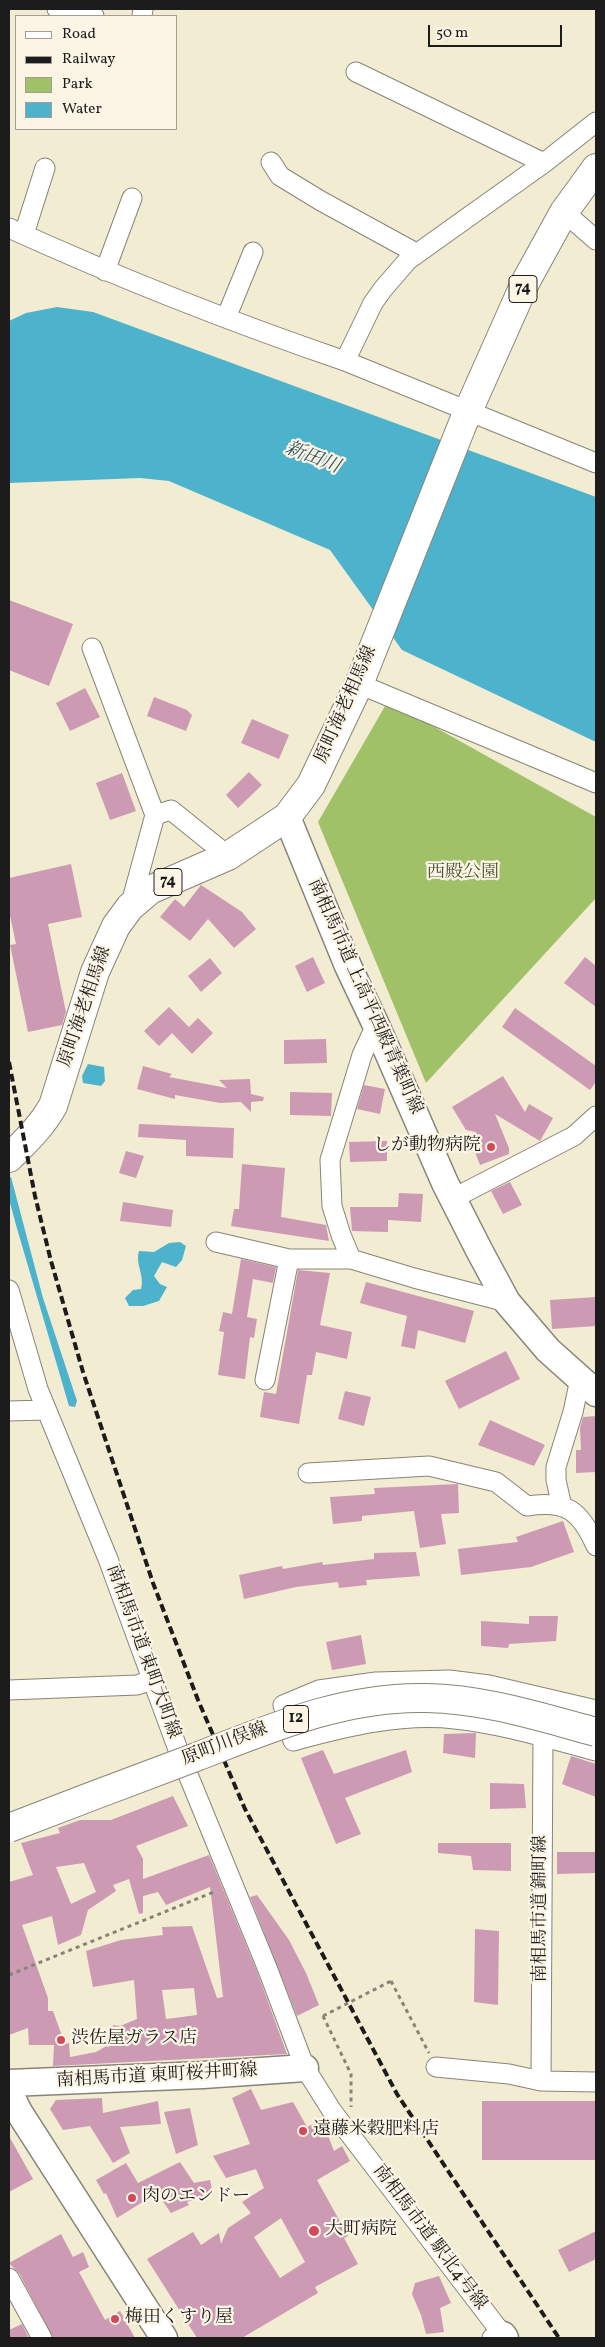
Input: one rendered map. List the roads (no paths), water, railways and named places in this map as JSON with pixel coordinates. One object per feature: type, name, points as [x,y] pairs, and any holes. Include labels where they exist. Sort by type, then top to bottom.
[{"type":"main road","name":"原町海老相馬線","points":[[9,1158],[25,1144],[44,1122],[53,1106],[95,972],[113,932],[130,907],[150,890],[228,856],[287,817],[311,785],[361,679],[467,414],[526,281],[564,212],[596,168]]},
{"type":"main road","name":"原町川俣線","points":[[9,1828],[289,1721],[362,1703],[424,1698],[460,1700],[497,1706],[596,1732]]},
{"type":"street","points":[[57,9],[89,15]]},
{"type":"street","points":[[356,72],[544,162]]},
{"type":"street","points":[[346,361],[361,325],[383,289],[416,253],[544,162],[596,122]]},
{"type":"street","points":[[271,162],[280,176],[321,201],[416,253]]},
{"type":"street","points":[[45,168],[16,231],[105,271],[226,318],[346,361],[467,414],[596,463]]},
{"type":"street","points":[[105,271],[132,198]]},
{"type":"street","points":[[564,212],[596,240]]},
{"type":"street","points":[[226,318],[253,252]]},
{"type":"street","points":[[92,648],[155,815],[130,907]]},
{"type":"street","points":[[361,679],[596,782]]},
{"type":"street","points":[[155,815],[171,810],[228,856]]},
{"type":"street","name":"南相馬市道 上高平西殿青葉町線","points":[[287,817],[348,966],[445,1183],[479,1250],[507,1302],[548,1350],[588,1386]]},
{"type":"street","points":[[351,1259],[332,1206],[330,1160],[362,1055],[376,1026]]},
{"type":"street","points":[[454,1198],[574,1136],[596,1116]]},
{"type":"street","points":[[216,1242],[289,1259],[351,1259],[414,1278],[507,1302]]},
{"type":"street","points":[[265,1380],[289,1259]]},
{"type":"street","name":"南相馬市道 東町大町線","points":[[9,1290],[46,1410],[108,1559],[183,1762],[272,1978],[305,2068]]},
{"type":"street","points":[[562,1507],[556,1480],[556,1467],[573,1412],[588,1386]]},
{"type":"street","points":[[9,1411],[46,1410]]},
{"type":"street","points":[[308,1473],[429,1466],[496,1482],[527,1506],[549,1503],[575,1512],[589,1530],[596,1546]]},
{"type":"street","points":[[9,1690],[137,1685],[152,1680]]},
{"type":"street","points":[[596,1710],[489,1685],[449,1680],[376,1682],[318,1690],[283,1705],[293,1741],[361,1724],[398,1719],[453,1719],[487,1724],[596,1751]]},
{"type":"street","name":"南相馬市道 錦町線","points":[[541,2081],[543,1737]]},
{"type":"street","points":[[9,1820],[183,1762]]},
{"type":"street","points":[[9,1837],[183,1762]]},
{"type":"street","points":[[436,2067],[509,2074],[541,2081],[596,2082]]},
{"type":"street","name":"南相馬市道 東町桜井町線","points":[[9,2083],[248,2073],[305,2068]]},
{"type":"street","name":"南相馬市道 駅北4号線","points":[[305,2068],[332,2111],[500,2337]]},
{"type":"street","points":[[9,2092],[19,2112],[164,2338]]},
{"type":"street","points":[[9,2278],[42,2338]]},
{"type":"water","name":"新田川","points":[[57,307],[93,312],[596,497],[596,742],[402,650],[330,550],[169,481],[140,478],[9,483],[9,321],[26,313]]},
{"type":"water","points":[[88,1064],[104,1067],[105,1081],[101,1086],[83,1083],[82,1076]]},
{"type":"water","points":[[11,1177],[43,1298],[77,1401],[75,1407],[69,1406],[16,1225],[9,1199],[9,1178]]},
{"type":"water","points":[[180,1242],[186,1246],[182,1260],[176,1267],[162,1262],[154,1276],[160,1284],[167,1287],[159,1301],[143,1306],[129,1306],[125,1298],[133,1290],[141,1289],[142,1284],[138,1261],[139,1251],[154,1252],[169,1243]]},
{"type":"railway","points":[[9,1062],[35,1196],[51,1261],[83,1372],[153,1583],[198,1700],[245,1809],[397,2094],[559,2338]]},
{"type":"place","name":"しが動物病院","points":[[491,1147]]},
{"type":"place","name":"渋佐屋ガラス店","points":[[61,2040]]},
{"type":"place","name":"遠藤米穀肥料店","points":[[303,2131]]},
{"type":"place","name":"肉のエンドー","points":[[132,2198]]},
{"type":"place","name":"大町病院","points":[[314,2231]]},
{"type":"place","name":"梅田くすり屋","points":[[115,2319]]},
{"type":"park label","name":"西殿公園","points":[[463,874]]}]
